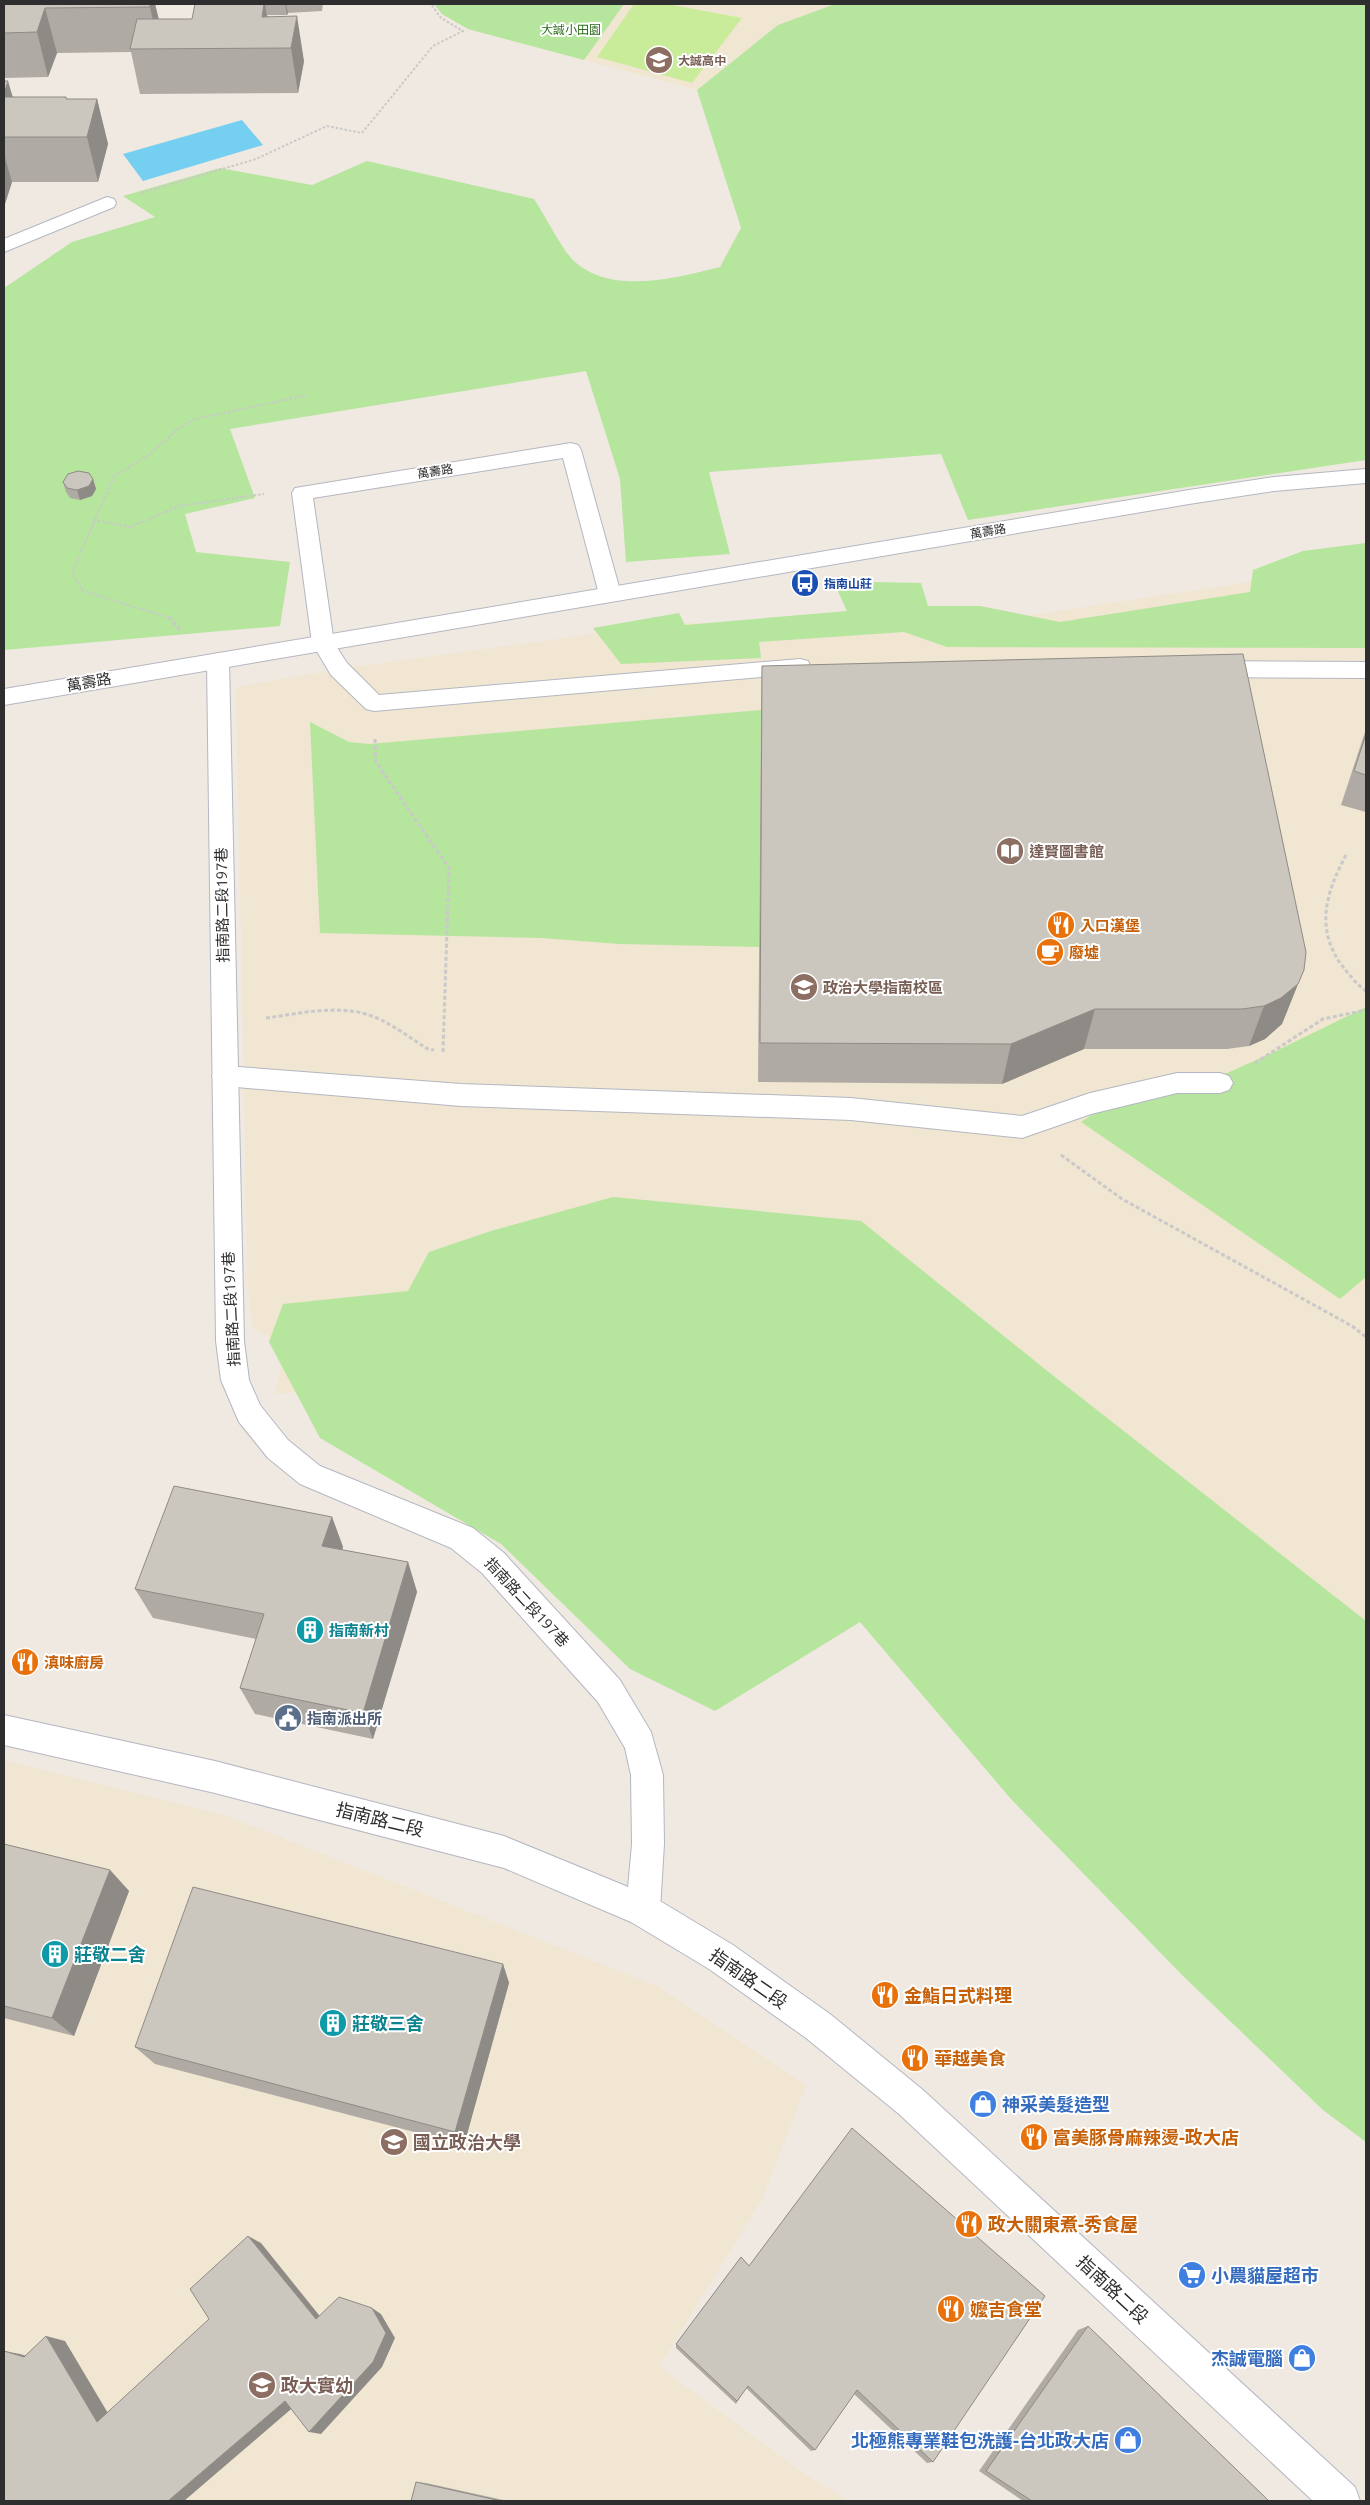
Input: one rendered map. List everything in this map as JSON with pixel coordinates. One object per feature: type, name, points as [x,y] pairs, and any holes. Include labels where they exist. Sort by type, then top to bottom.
[{"type":"street","points":[[4,246],[107,203]]},
{"type":"street","name":"萬壽路","points":[[302,493],[571,450],[610,594]]},
{"type":"street","name":"萬壽路","points":[[4,697],[1189,497],[1274,484],[1366,476]]},
{"type":"street","points":[[302,493],[323,643],[339,669],[374,703],[824,666]]},
{"type":"street","name":"指南路二段197巷","points":[[218,661],[230,1341],[235,1380],[249,1413],[278,1449],[310,1475],[429,1522],[462,1538],[493,1563],[609,1691],[640,1743],[647,1775],[648,1844],[643,1910]]},
{"type":"street","points":[[1189,669],[1366,670]]},
{"type":"street","points":[[225,1076],[462,1095],[850,1109],[1022,1127],[1090,1104],[1177,1083],[1220,1083]]},
{"type":"street","name":"指南路二段","points":[[4,1730],[215,1777],[504,1852],[643,1910],[722,1957],[818,2026],[912,2102],[1342,2501]]},
{"type":"path","points":[[107,203],[256,159],[327,126],[362,133],[433,46],[463,31],[441,18],[430,4]]},
{"type":"path","points":[[188,666],[188,640],[170,617],[83,591],[72,573],[93,520],[114,476],[149,455],[179,428],[195,419],[308,395]]},
{"type":"path","points":[[93,520],[131,527],[179,506],[285,491],[302,493]]},
{"type":"path","points":[[374,703],[376,762],[449,868],[444,1052]]},
{"type":"path","points":[[1346,855],[1335,876],[1324,910],[1324,934],[1337,960],[1358,985],[1366,990]]},
{"type":"path","points":[[224,1022],[334,1010],[360,1013],[380,1020],[428,1049],[453,1053]]},
{"type":"path","points":[[1220,1083],[1220,1058],[1252,1064],[1323,1019],[1366,1010]]},
{"type":"path","points":[[1022,1127],[1122,1199],[1352,1326],[1366,1337]]},
{"type":"shaded area","name":"大誠高中","points":[[434,4],[835,4],[778,25],[697,90],[468,29],[442,14]]},
{"type":"shaded area","name":"政治大學指南校區","points":[[1366,564],[1366,1872],[1002,1607],[324,1389],[275,1394],[285,1346],[253,1329],[248,1287],[236,687],[339,669],[675,623],[1007,619]]},
{"type":"shaded area","name":"國立政治大學","points":[[4,1760],[224,1815],[657,1986],[806,2085],[762,2199],[659,2367],[795,2467],[848,2501],[4,2501]]},
{"type":"green space","name":"大誠小田園","points":[[434,4],[624,4],[584,60],[468,29],[442,14]]},
{"type":"green space","points":[[634,4],[667,4],[742,18],[692,83],[597,57]]},
{"type":"green space","points":[[835,4],[1366,4],[1366,460],[968,520],[941,454],[709,472],[730,554],[626,562],[620,479],[586,371],[230,429],[255,498],[185,514],[196,552],[290,562],[280,626],[4,650],[4,288],[72,242],[155,217],[123,196],[220,168],[312,185],[367,161],[534,199],[558,240],[573,260],[588,271],[605,278],[624,281],[644,281],[684,276],[720,267],[741,228],[697,90],[778,25]]},
{"type":"green space","points":[[1366,543],[1366,648],[947,647],[904,632],[759,642],[761,658],[621,664],[593,628],[679,613],[685,625],[847,611],[835,585],[872,582],[921,583],[928,606],[980,606],[1060,622],[1250,592],[1253,570],[1303,551]]},
{"type":"green space","points":[[761,710],[759,947],[620,944],[541,938],[320,933],[310,722],[349,742],[370,744]]},
{"type":"green space","points":[[1366,1007],[1366,1277],[1340,1299],[1081,1122],[1129,1090],[1189,1090],[1272,1053]]},
{"type":"green space","points":[[613,1197],[861,1221],[1051,1374],[1366,1621],[1366,2142],[1323,2110],[1184,1977],[1011,1799],[860,1622],[715,1711],[630,1669],[501,1544],[320,1438],[269,1342],[283,1304],[408,1291],[429,1252],[491,1231]]},
{"type":"water","points":[[242,120],[263,145],[143,181],[123,154]]},
{"type":"building","points":[[4,4],[150,4],[150,7],[45,8],[37,32],[4,33]]},
{"type":"building","points":[[195,4],[264,4],[262,17],[297,16],[291,48],[130,49],[137,19],[192,19]]},
{"type":"building","points":[[4,81],[8,81],[4,94]]},
{"type":"building","points":[[4,97],[97,99],[87,137],[4,137]]},
{"type":"building","points":[[78,471],[89,473],[93,479],[89,486],[77,490],[67,488],[63,482],[68,474]]},
{"type":"building","name":"達賢圖書館","points":[[1243,654],[1306,952],[1304,970],[1298,984],[1281,998],[1264,1006],[1242,1009],[1095,1009],[1011,1044],[760,1043],[762,666]]},
{"type":"building","points":[[1366,734],[1366,775],[1354,771]]},
{"type":"building","name":"指南新村","points":[[174,1486],[332,1517],[322,1546],[408,1562],[363,1713],[240,1688],[264,1614],[135,1589]]},
{"type":"building","name":"莊敬二舍","points":[[4,1844],[110,1870],[52,2018],[4,2006]]},
{"type":"building","name":"莊敬三舍","points":[[193,1887],[503,1964],[455,2132],[135,2047]]},
{"type":"building","points":[[852,2128],[1045,2296],[933,2462],[857,2390],[815,2450],[748,2386],[737,2401],[676,2344],[741,2257],[749,2266]]},
{"type":"building","name":"政大實幼","points":[[248,2236],[316,2319],[339,2297],[372,2308],[386,2333],[373,2362],[309,2432],[285,2401],[168,2501],[4,2501],[4,2351],[24,2357],[46,2336],[97,2422],[209,2319],[190,2289]]},
{"type":"building","points":[[1088,2326],[1269,2501],[1032,2501],[986,2471]]},
{"type":"building","points":[[416,2482],[501,2501],[411,2501]]},
{"type":"place","name":"大誠高中","points":[[659,60]]},
{"type":"place","name":"指南山莊","points":[[805,583]]},
{"type":"place","name":"達賢圖書館","points":[[1010,851]]},
{"type":"place","name":"入口漢堡","points":[[1061,925]]},
{"type":"place","name":"廢墟","points":[[1050,952]]},
{"type":"place","name":"政治大學指南校區","points":[[804,987]]},
{"type":"place","name":"指南新村","points":[[310,1630]]},
{"type":"place","name":"滇味廚房","points":[[25,1662]]},
{"type":"place","name":"指南派出所","points":[[288,1718]]},
{"type":"place","name":"莊敬二舍","points":[[55,1954]]},
{"type":"place","name":"金鮨日式料理","points":[[885,1995]]},
{"type":"place","name":"莊敬三舍","points":[[333,2023]]},
{"type":"place","name":"華越美食","points":[[915,2058]]},
{"type":"place","name":"神采美髮造型","points":[[983,2104]]},
{"type":"place","name":"富美豚骨麻辣燙-政大店","points":[[1034,2137]]},
{"type":"place","name":"國立政治大學","points":[[394,2142]]},
{"type":"place","name":"政大關東煮-秀食屋","points":[[969,2224]]},
{"type":"place","name":"小農貓屋超市","points":[[1192,2275]]},
{"type":"place","name":"嬤吉食堂","points":[[951,2309]]},
{"type":"place","name":"杰誠電腦","points":[[1302,2358]]},
{"type":"place","name":"政大實幼","points":[[262,2385]]},
{"type":"place","name":"北極熊專業鞋包洗護-台北政大店","points":[[1128,2440]]}]
